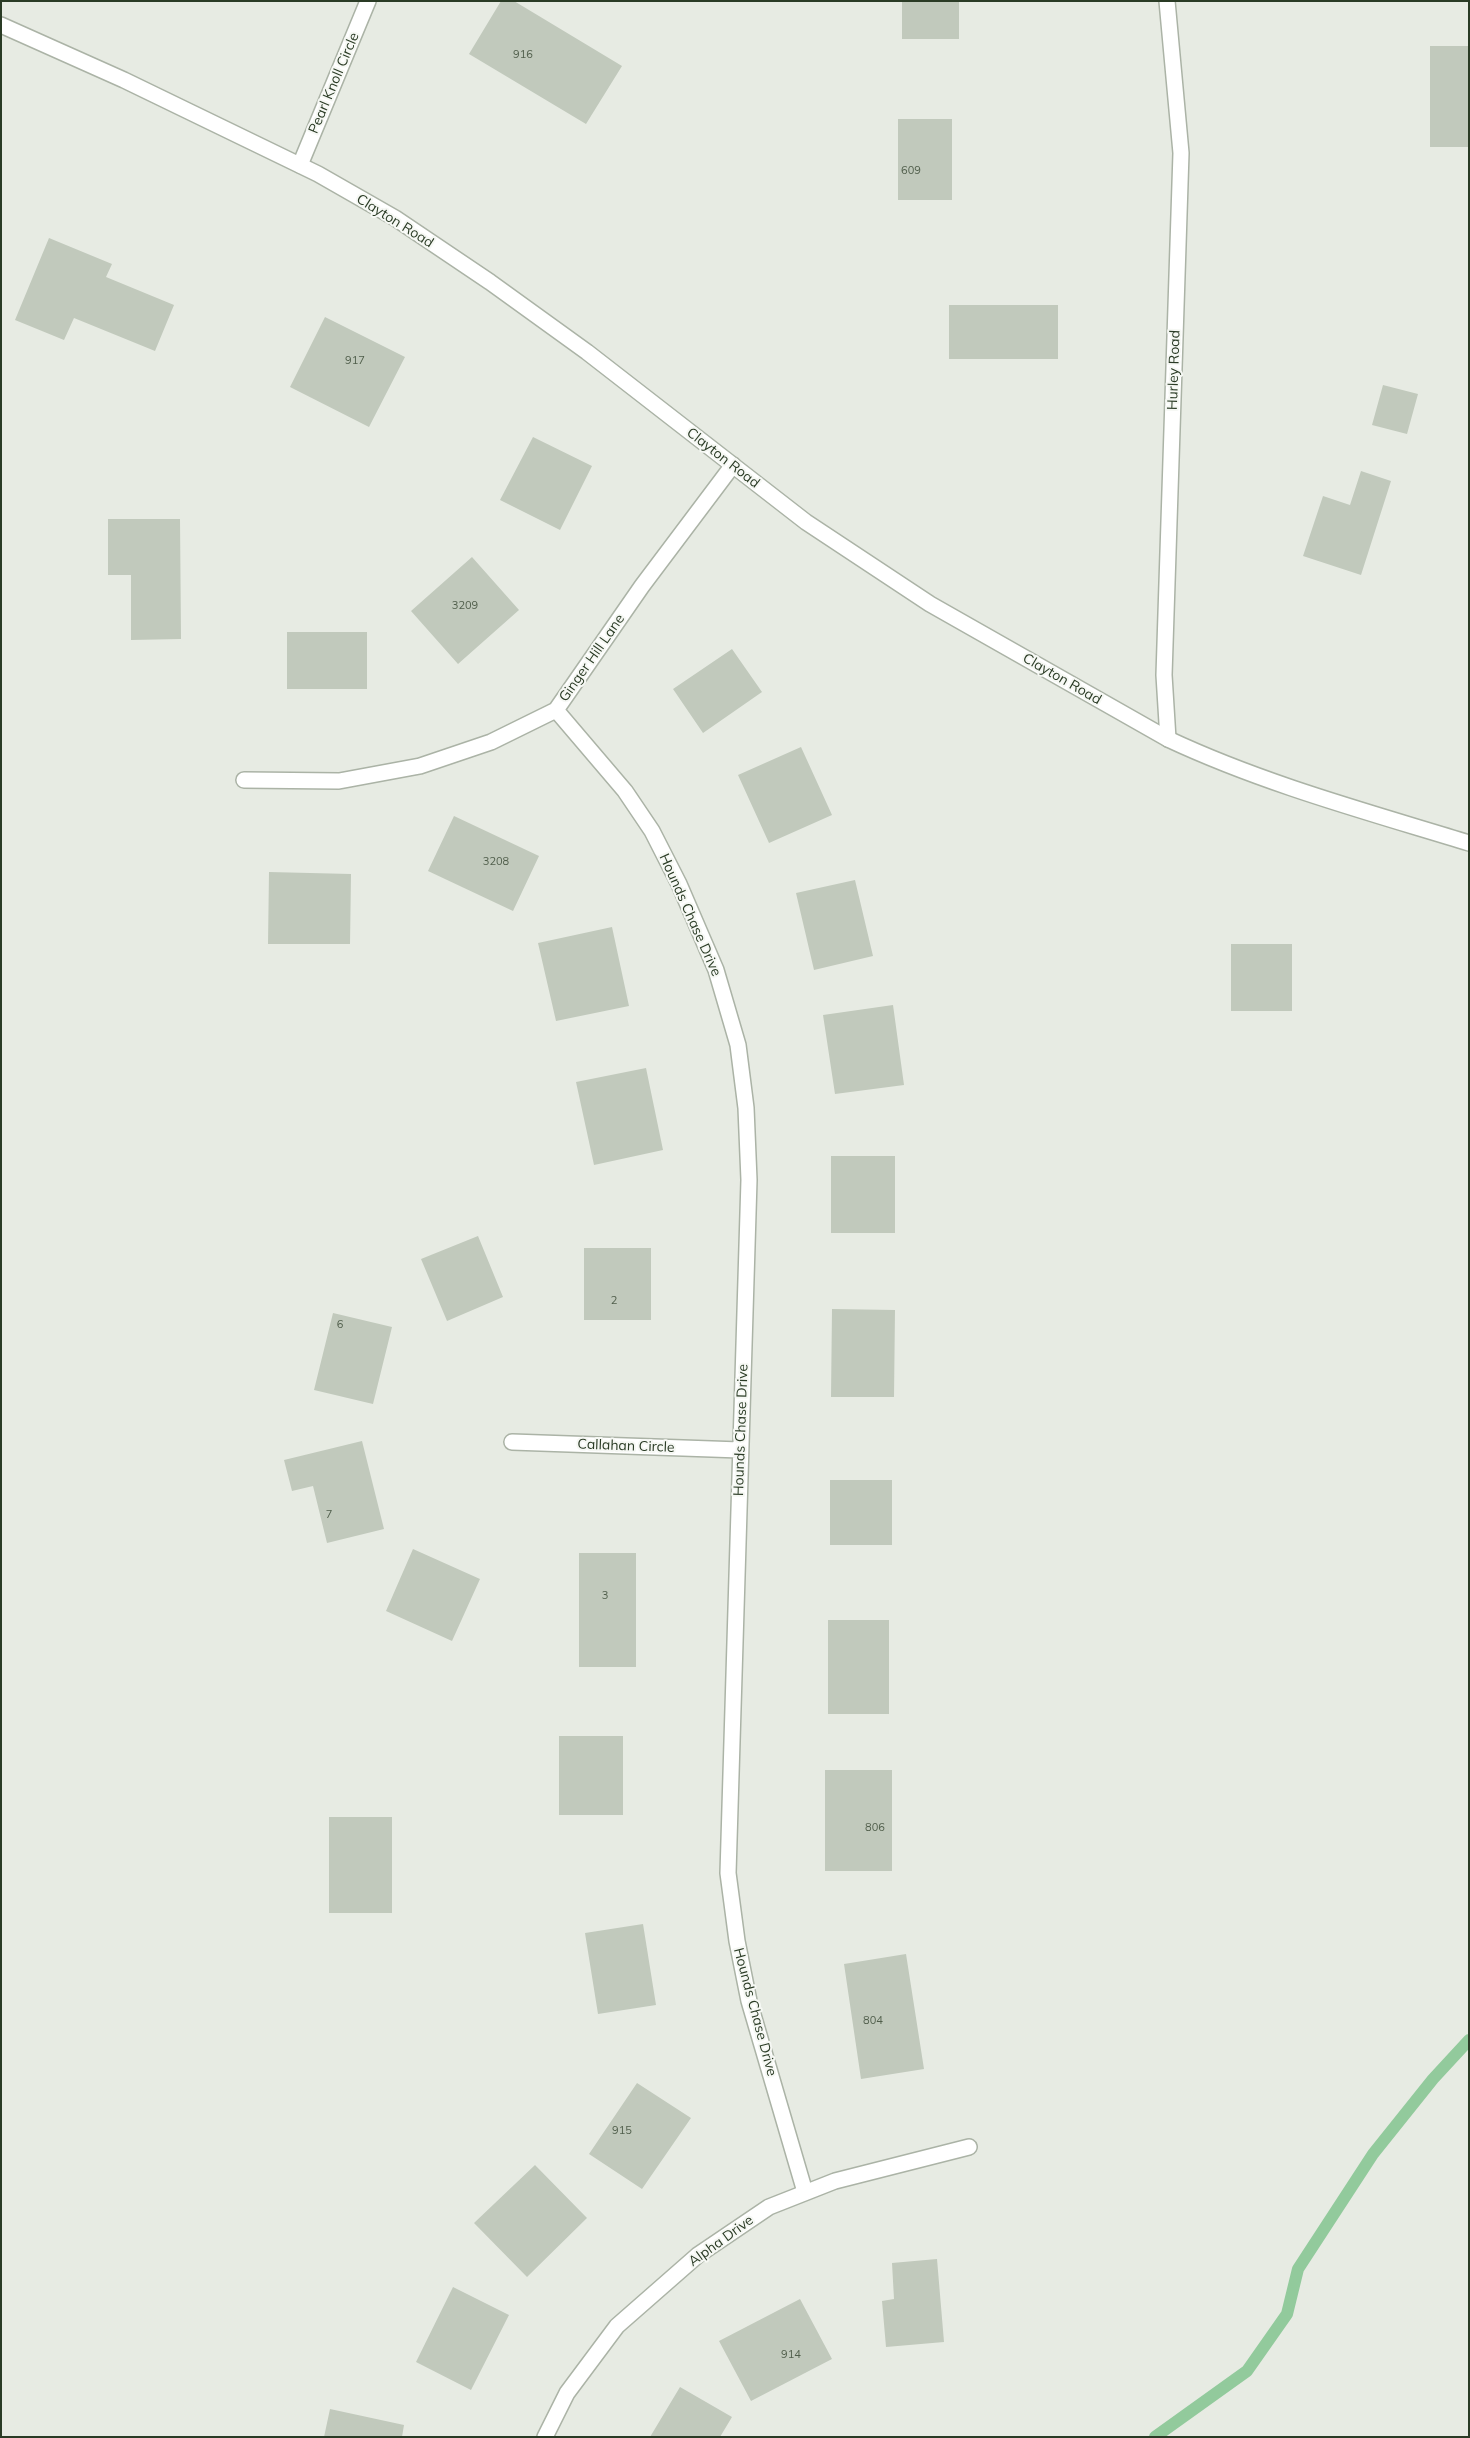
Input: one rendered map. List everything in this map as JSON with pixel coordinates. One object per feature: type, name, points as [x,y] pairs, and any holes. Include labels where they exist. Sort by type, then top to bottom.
[{"type":"street","name":"Pearl Knoll Circle","points":[[300,165],[368,1]]},
{"type":"street","name":"Hurley Road","points":[[1167,1],[1181,153],[1164,675],[1168,739]]},
{"type":"street","name":"Clayton Road","points":[[1,25],[124,80],[300,165],[395,218],[490,282],[587,352],[806,522],[930,604],[1168,739],[1198,754],[1279,784],[1469,843]]},
{"type":"street","name":"Ginger Hill Lane","points":[[244,780],[339,781],[420,766],[491,742],[556,710],[642,586],[733,465]]},
{"type":"street","name":"Hounds Chase Drive","points":[[556,710],[625,791],[652,831],[679,884],[716,970],[738,1045],[746,1108],[749,1180],[728,1873],[736,1942],[749,2002],[805,2192]]},
{"type":"street","name":"Callahan Circle","points":[[512,1442],[740,1450]]},
{"type":"street","name":"Alpha Drive","points":[[545,2437],[567,2393],[591,2358],[617,2326],[698,2255],[769,2207],[805,2192],[835,2181],[969,2147]]},
{"type":"building","points":[[501,1],[514,1],[622,66],[586,124],[469,54]]},
{"type":"building","points":[[902,1],[959,1],[959,39],[902,39]]},
{"type":"building","points":[[1430,46],[1469,46],[1469,147],[1430,147]]},
{"type":"building","points":[[898,119],[952,119],[952,200],[898,200]]},
{"type":"building","points":[[49,238],[112,264],[106,277],[174,305],[155,351],[74,318],[64,340],[15,320]]},
{"type":"building","points":[[949,305],[1058,305],[1058,359],[949,359]]},
{"type":"building","points":[[325,317],[405,357],[369,427],[290,387]]},
{"type":"building","points":[[1383,385],[1418,394],[1407,434],[1372,425]]},
{"type":"building","points":[[533,437],[592,466],[560,530],[500,500]]},
{"type":"building","points":[[1361,471],[1391,481],[1361,575],[1303,556],[1323,496],[1350,505]]},
{"type":"building","points":[[108,519],[180,519],[181,639],[131,640],[131,575],[108,575]]},
{"type":"building","points":[[472,557],[519,610],[458,664],[411,611]]},
{"type":"building","points":[[287,632],[367,632],[367,689],[287,689]]},
{"type":"building","points":[[732,649],[762,692],[703,733],[673,689]]},
{"type":"building","points":[[801,747],[832,815],[769,843],[738,775]]},
{"type":"building","points":[[454,816],[539,856],[513,911],[428,871]]},
{"type":"building","points":[[269,872],[351,874],[350,944],[268,944]]},
{"type":"building","points":[[855,880],[873,956],[814,970],[796,893]]},
{"type":"building","points":[[612,927],[629,1006],[556,1021],[538,943]]},
{"type":"building","points":[[1231,944],[1292,944],[1292,1011],[1231,1011]]},
{"type":"building","points":[[893,1005],[904,1085],[835,1094],[823,1015]]},
{"type":"building","points":[[646,1068],[663,1150],[594,1165],[576,1082]]},
{"type":"building","points":[[831,1156],[895,1156],[895,1233],[831,1233]]},
{"type":"building","points":[[478,1236],[503,1297],[447,1321],[421,1259]]},
{"type":"building","points":[[584,1248],[651,1248],[651,1320],[584,1320]]},
{"type":"building","points":[[832,1309],[895,1310],[894,1397],[831,1397]]},
{"type":"building","points":[[333,1313],[392,1327],[373,1404],[314,1390]]},
{"type":"building","points":[[362,1441],[384,1529],[327,1543],[313,1486],[292,1491],[284,1460]]},
{"type":"building","points":[[830,1480],[892,1480],[892,1545],[830,1545]]},
{"type":"building","points":[[413,1549],[480,1579],[452,1641],[386,1611]]},
{"type":"building","points":[[579,1553],[636,1553],[636,1667],[579,1667]]},
{"type":"building","points":[[828,1620],[889,1620],[889,1714],[828,1714]]},
{"type":"building","points":[[559,1736],[623,1736],[623,1815],[559,1815]]},
{"type":"building","points":[[825,1770],[892,1770],[892,1871],[825,1871]]},
{"type":"building","points":[[329,1817],[392,1817],[392,1913],[329,1913]]},
{"type":"building","points":[[643,1924],[656,2005],[598,2014],[585,1933]]},
{"type":"building","points":[[906,1954],[924,2069],[861,2079],[844,1964]]},
{"type":"building","points":[[637,2083],[691,2118],[642,2189],[589,2154]]},
{"type":"building","points":[[535,2165],[587,2218],[527,2277],[474,2223]]},
{"type":"building","points":[[937,2259],[944,2342],[886,2347],[882,2301],[894,2299],[892,2263]]},
{"type":"building","points":[[453,2287],[509,2315],[471,2390],[416,2362]]},
{"type":"building","points":[[800,2299],[832,2359],[751,2401],[719,2341]]},
{"type":"building","points":[[680,2387],[732,2417],[720,2437],[650,2437]]},
{"type":"building","points":[[330,2409],[404,2425],[402,2437],[324,2437]]},
{"type":"waterway","points":[[1155,2437],[1247,2371],[1287,2314],[1298,2269],[1373,2154],[1433,2079],[1469,2040]]}]
